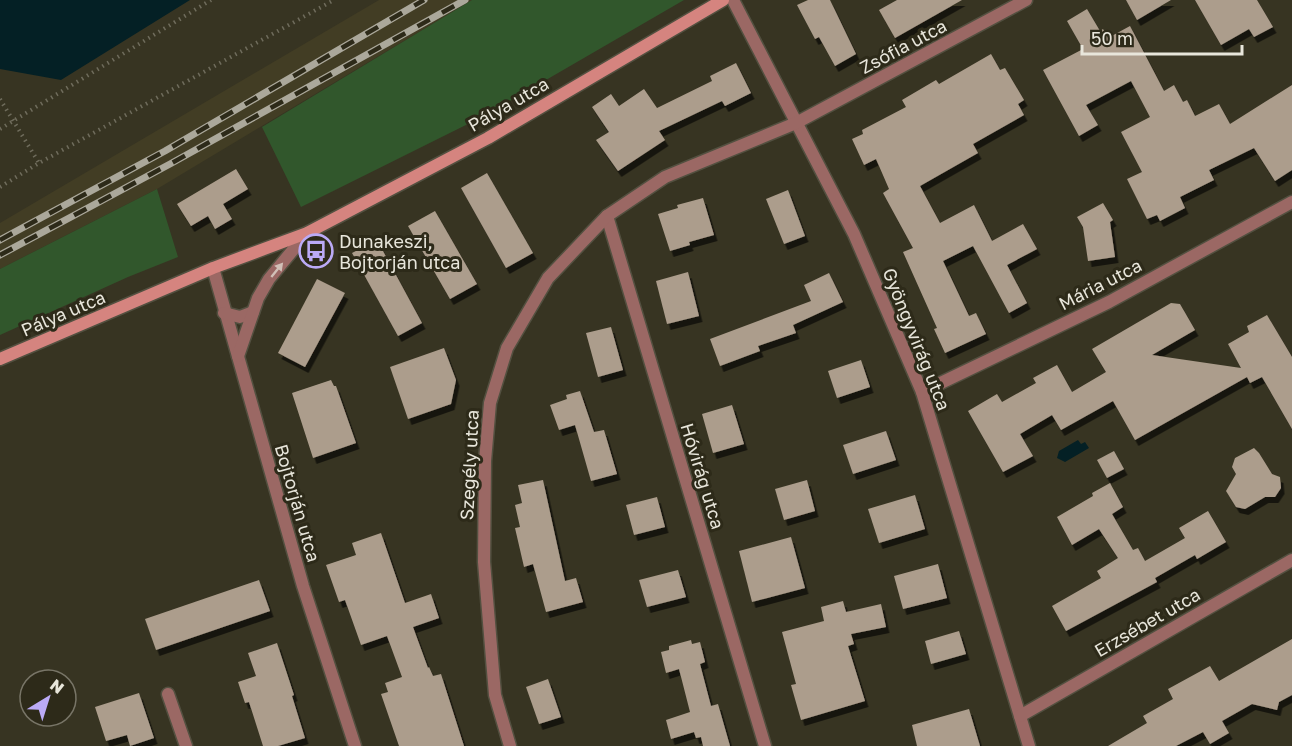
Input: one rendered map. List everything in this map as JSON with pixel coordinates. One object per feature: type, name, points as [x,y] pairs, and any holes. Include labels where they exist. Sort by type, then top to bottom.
[{"type":"street","name":"Pálya utca","points":[[0,359],[213,268],[307,233],[488,138],[723,0]]},
{"type":"street","name":"Gyöngyvirág utca","points":[[734,0],[854,234],[922,392],[1029,746]]},
{"type":"street","name":"Zsófia utca","points":[[796,123],[1026,0]]},
{"type":"street","name":"Szegély utca","points":[[510,746],[495,695],[484,562],[485,461],[490,404],[507,348],[548,278],[607,216],[665,177],[796,123]]},
{"type":"street","name":"Mária utca","points":[[922,392],[1109,302],[1292,202]]},
{"type":"street","name":"Hóvirág utca","points":[[607,216],[765,746]]},
{"type":"street","name":"Pálya utca","points":[[238,356],[258,298],[270,279],[307,233]]},
{"type":"street","name":"Bojtorján utca","points":[[213,268],[303,586],[355,746]]},
{"type":"street","points":[[224,313],[240,317],[254,312]]},
{"type":"street","name":"Erzsébet utca","points":[[1020,716],[1292,560]]},
{"type":"street","points":[[168,694],[186,746]]},
{"type":"path","points":[[0,129],[211,0]]},
{"type":"path","points":[[0,188],[39,163],[334,0]]},
{"type":"path","points":[[0,99],[39,163]]},
{"type":"shaded area","points":[[379,0],[472,0],[157,189],[0,269],[0,223]]},
{"type":"green space","points":[[472,0],[684,0],[482,117],[301,207],[262,127]]},
{"type":"green space","points":[[157,189],[178,257],[0,335],[0,269]]},
{"type":"water","points":[[0,0],[190,0],[61,80],[0,69]]},
{"type":"water","points":[[1078,440],[1081,444],[1085,442],[1089,448],[1065,462],[1057,458],[1059,451]]},
{"type":"building","points":[[808,0],[830,0],[856,54],[835,66],[819,37],[815,39],[797,5]]},
{"type":"building","points":[[897,0],[962,0],[895,38],[879,10]]},
{"type":"building","points":[[1126,0],[1171,0],[1137,20]]},
{"type":"building","points":[[1195,0],[1257,0],[1273,27],[1254,37],[1249,29],[1221,45]]},
{"type":"building","points":[[1087,9],[1100,31],[1103,29],[1108,38],[1130,26],[1164,91],[1174,85],[1183,102],[1187,100],[1195,116],[1219,104],[1230,124],[1292,85],[1292,170],[1275,181],[1254,148],[1209,170],[1214,180],[1180,197],[1185,208],[1160,221],[1157,215],[1147,219],[1127,179],[1142,172],[1121,132],[1150,117],[1131,81],[1086,105],[1098,125],[1079,136],[1043,70],[1083,49],[1067,21]]},
{"type":"building","points":[[991,54],[1000,70],[1005,68],[1024,100],[1018,104],[1024,115],[973,144],[978,153],[920,186],[940,223],[974,205],[992,241],[1023,224],[1037,249],[1007,265],[1027,303],[1009,313],[973,246],[943,261],[969,316],[976,313],[986,334],[945,353],[934,329],[937,328],[903,252],[913,248],[883,193],[889,189],[876,159],[864,165],[852,139],[863,134],[862,130],[906,107],[902,100],[936,80],[939,84]]},
{"type":"building","points":[[736,63],[751,93],[725,106],[722,101],[659,131],[665,140],[618,171],[596,140],[609,132],[592,107],[611,94],[619,106],[644,89],[657,108],[712,81],[710,76]]},
{"type":"building","points":[[236,169],[248,189],[223,204],[232,219],[215,229],[208,216],[191,226],[177,204]]},
{"type":"building","points":[[487,173],[533,253],[506,268],[461,188]]},
{"type":"building","points":[[788,190],[805,236],[784,244],[766,199]]},
{"type":"building","points":[[703,198],[714,235],[689,242],[690,245],[670,251],[658,214],[678,208],[677,205]]},
{"type":"building","points":[[1103,203],[1113,220],[1110,222],[1115,257],[1088,261],[1083,227],[1077,217]]},
{"type":"building","points":[[435,211],[477,284],[450,299],[408,226]]},
{"type":"building","points":[[377,240],[422,323],[398,336],[352,253]]},
{"type":"building","points":[[688,272],[699,316],[667,324],[656,281]]},
{"type":"building","points":[[829,273],[843,302],[793,325],[796,333],[758,346],[760,351],[720,366],[710,339],[811,301],[804,285]]},
{"type":"building","points":[[317,279],[345,293],[305,367],[278,353]]},
{"type":"building","points":[[1171,303],[1180,304],[1195,330],[1152,355],[1241,368],[1228,344],[1249,332],[1247,326],[1267,315],[1292,357],[1292,429],[1262,377],[1250,383],[1247,377],[1135,440],[1113,401],[1061,430],[1052,415],[1020,434],[1033,456],[1003,472],[968,411],[997,394],[1002,402],[1036,383],[1033,378],[1057,365],[1072,392],[1106,372],[1092,349]]},
{"type":"building","points":[[611,327],[623,370],[598,377],[586,333]]},
{"type":"building","points":[[444,348],[456,380],[451,404],[408,419],[390,367]]},
{"type":"building","points":[[861,360],[870,387],[837,398],[828,371]]},
{"type":"building","points":[[331,380],[336,386],[356,443],[313,458],[292,393]]},
{"type":"building","points":[[580,391],[594,432],[604,430],[617,474],[591,481],[575,425],[559,430],[550,405],[567,399],[566,395]]},
{"type":"building","points":[[732,405],[744,444],[713,453],[702,414]]},
{"type":"building","points":[[886,431],[896,460],[853,474],[843,445]]},
{"type":"building","points":[[1254,448],[1272,474],[1280,477],[1281,488],[1275,497],[1265,497],[1245,509],[1236,507],[1226,491],[1236,474],[1232,467],[1235,458]]},
{"type":"building","points":[[1114,451],[1124,469],[1107,478],[1097,460]]},
{"type":"building","points":[[543,480],[565,581],[576,578],[583,602],[546,612],[533,564],[524,567],[515,528],[520,527],[515,505],[522,503],[518,485]]},
{"type":"building","points":[[807,480],[815,511],[784,520],[775,489]]},
{"type":"building","points":[[1110,483],[1123,507],[1112,514],[1133,550],[1138,548],[1145,561],[1185,538],[1179,528],[1208,511],[1226,542],[1197,559],[1195,555],[1155,578],[1157,582],[1066,631],[1052,606],[1101,578],[1097,571],[1118,558],[1099,529],[1072,545],[1057,517]]},
{"type":"building","points":[[915,495],[925,529],[879,543],[868,509]]},
{"type":"building","points":[[657,497],[665,527],[634,535],[626,505]]},
{"type":"building","points":[[381,533],[405,603],[431,594],[439,618],[413,627],[428,668],[433,676],[441,674],[464,746],[399,746],[381,694],[388,692],[385,683],[402,677],[387,636],[361,645],[345,600],[339,602],[326,565],[356,555],[352,543]]},
{"type":"building","points":[[791,537],[805,588],[752,602],[739,551]]},
{"type":"building","points":[[938,564],[947,598],[903,609],[894,576]]},
{"type":"building","points":[[678,570],[686,597],[647,607],[639,580]]},
{"type":"building","points":[[259,580],[270,611],[156,650],[145,619]]},
{"type":"building","points":[[843,601],[846,612],[881,604],[886,627],[851,634],[854,644],[848,646],[865,701],[801,720],[791,685],[796,684],[782,632],[824,621],[821,607]]},
{"type":"building","points":[[959,631],[966,654],[931,664],[925,641]]},
{"type":"building","points":[[1292,639],[1292,695],[1279,702],[1277,710],[1252,704],[1222,721],[1229,733],[1210,744],[1203,732],[1176,746],[1108,746],[1147,723],[1143,716],[1173,699],[1168,689],[1210,666],[1219,681]]},
{"type":"building","points":[[691,640],[692,644],[700,642],[705,662],[700,664],[711,706],[718,704],[730,746],[703,746],[701,737],[696,738],[694,732],[671,739],[666,720],[690,712],[679,669],[666,673],[661,652],[669,650],[669,646]]},
{"type":"building","points":[[277,643],[305,738],[278,746],[263,746],[249,702],[245,703],[238,682],[256,676],[248,653]]},
{"type":"building","points":[[548,679],[561,717],[539,724],[526,687]]},
{"type":"building","points":[[139,693],[154,738],[130,746],[127,735],[106,741],[95,707]]},
{"type":"building","points":[[969,709],[980,746],[917,746],[912,725]]},
{"type":"railway","points":[[0,240],[165,151],[424,0]]},
{"type":"railway","points":[[0,255],[170,164],[465,0]]},
{"type":"place","name":"Dunakeszi, Bojtorján utca","points":[[316,251]]}]
